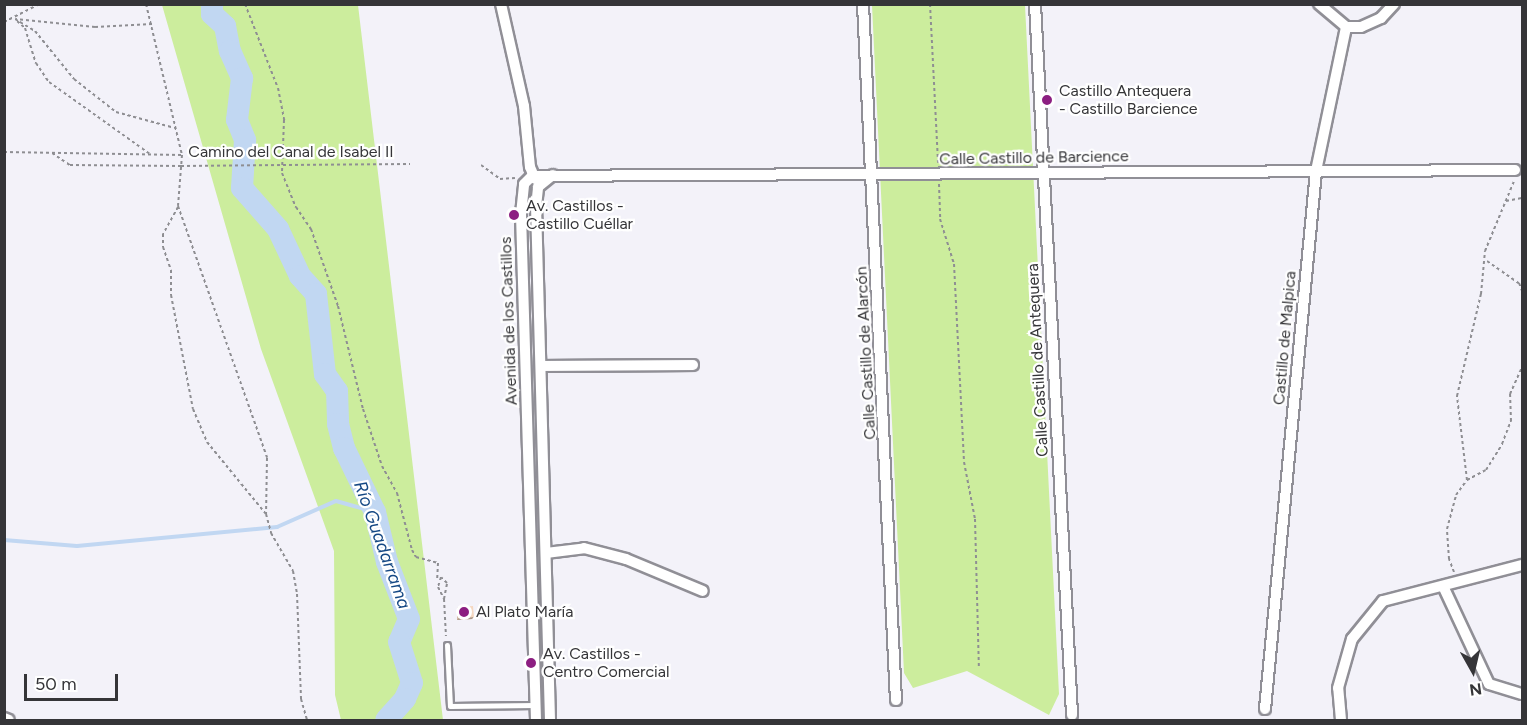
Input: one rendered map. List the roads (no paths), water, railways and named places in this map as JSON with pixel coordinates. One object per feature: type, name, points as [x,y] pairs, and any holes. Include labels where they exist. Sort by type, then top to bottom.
[{"type":"street","points":[[501,4],[524,106],[536,179]]},
{"type":"street","name":"Calle Castillo de Alarcón","points":[[863,4],[873,175],[896,700]]},
{"type":"street","name":"Calle Castillo de Antequera","points":[[1035,4],[1042,173],[1072,714]]},
{"type":"street","points":[[1319,4],[1346,27],[1371,22],[1394,4]]},
{"type":"street","name":"Castillo de Malpica","points":[[1265,710],[1316,171],[1346,27]]},
{"type":"street","name":"Calle Castillo de Barcience","points":[[536,179],[553,175],[1516,170]]},
{"type":"street","name":"Avenida de los Castillos","points":[[536,720],[520,214],[524,184],[536,179],[543,366],[550,720]]},
{"type":"street","points":[[543,366],[693,365]]},
{"type":"street","points":[[546,553],[584,548],[626,559],[703,591]]},
{"type":"street","points":[[1341,720],[1338,688],[1352,639],[1383,602],[1522,565]]},
{"type":"street","points":[[1443,586],[1489,684],[1522,694]]},
{"type":"street","points":[[4,718],[9,720]]},
{"type":"lane","points":[[447,645],[450,706],[536,705]]},
{"type":"waterway","name":"Río Guadarrama","points":[[212,4],[212,14],[225,26],[230,51],[242,78],[237,120],[245,140],[242,188],[278,229],[300,276],[316,294],[325,374],[337,391],[338,424],[344,448],[375,512],[387,562],[409,619],[399,642],[412,683],[405,699],[386,720]]},
{"type":"waterway","points":[[4,540],[77,546],[277,527],[336,501],[375,512]]},
{"type":"place","name":"Castillo Antequera - Castillo Barcience","points":[[1047,100]]},
{"type":"place","name":"Av. Castillos - Castillo Cuéllar","points":[[514,215]]},
{"type":"place","name":"Al Plato María","points":[[464,612]]},
{"type":"place","name":"Av. Castillos - Centro Comercial","points":[[531,663]]}]
